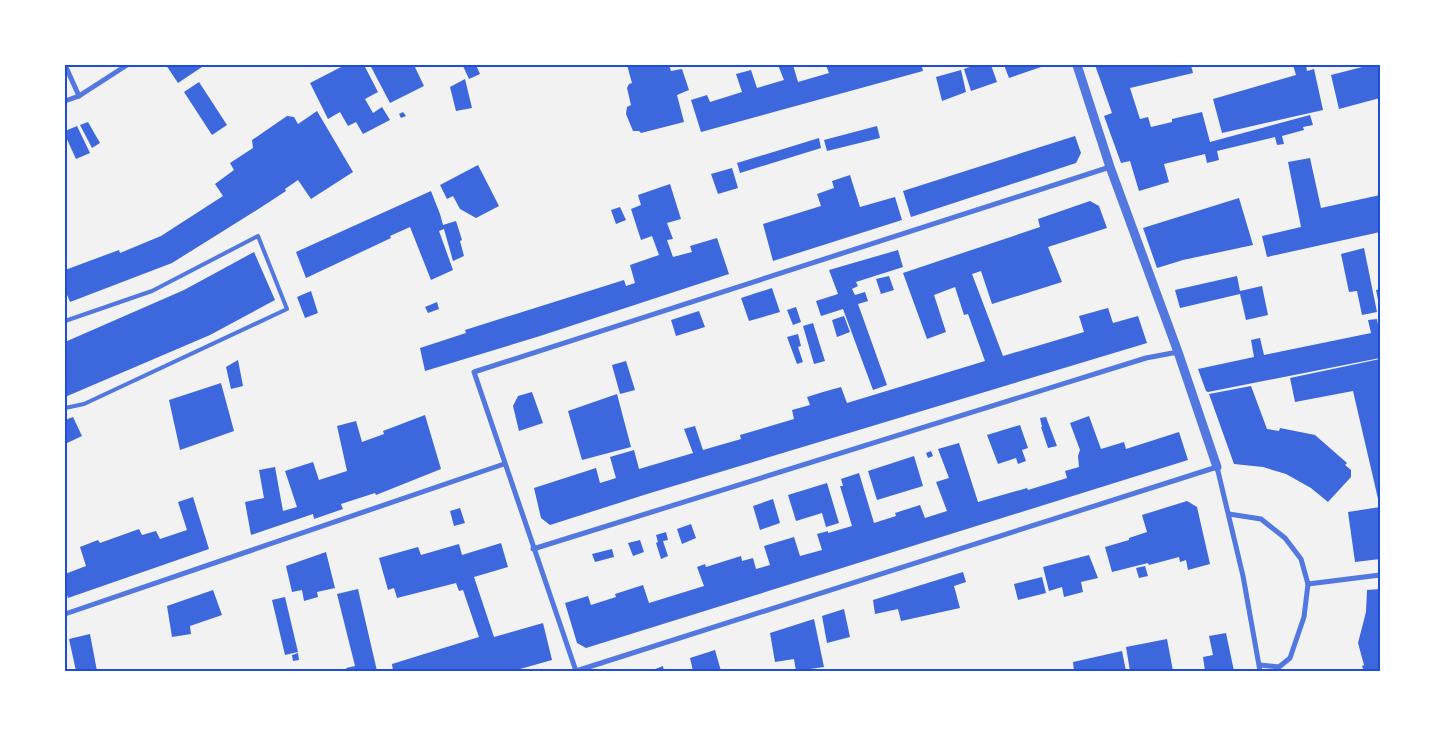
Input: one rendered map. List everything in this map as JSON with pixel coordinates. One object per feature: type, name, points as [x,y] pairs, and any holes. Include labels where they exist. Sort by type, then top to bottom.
[{"type":"street","points":[[65,65],[79,96]]},
{"type":"street","points":[[65,101],[79,96],[127,65]]},
{"type":"street","points":[[1077,65],[1110,167],[1178,352],[1217,467],[1229,514],[1260,668],[1280,669],[1290,658],[1304,617],[1308,584],[1301,559],[1285,538],[1261,519],[1229,514]]},
{"type":"street","points":[[1110,167],[474,372],[576,671],[1217,467]]},
{"type":"street","points":[[533,549],[1146,358],[1178,352]]},
{"type":"street","points":[[65,614],[504,464]]},
{"type":"street","points":[[1308,584],[1380,574]]},
{"type":"lane","points":[[65,321],[152,291],[258,236],[287,309],[84,404],[65,408]]},
{"type":"building","points":[[166,65],[205,65],[178,83]]},
{"type":"building","points":[[345,65],[364,65],[378,92],[365,99],[373,113],[382,107],[390,120],[363,134],[356,122],[348,126],[340,112],[328,119],[310,83]]},
{"type":"building","points":[[370,65],[414,65],[424,86],[390,103]]},
{"type":"building","points":[[476,65],[480,74],[469,79],[463,66]]},
{"type":"building","points":[[627,65],[669,65],[671,71],[682,69],[689,90],[677,95],[684,122],[641,133],[633,131],[626,114],[627,107],[631,105],[627,88],[632,83]]},
{"type":"building","points":[[778,65],[793,65],[798,82],[829,73],[826,65],[926,65],[922,67],[923,71],[701,132],[691,100],[707,95],[710,102],[742,92],[736,74],[751,70],[757,88],[784,80]]},
{"type":"building","points":[[975,65],[991,65],[997,82],[971,91],[964,69]]},
{"type":"building","points":[[1004,65],[1047,65],[1009,78]]},
{"type":"building","points":[[1095,65],[1191,65],[1193,73],[1130,88],[1140,119],[1148,117],[1151,127],[1172,122],[1172,119],[1202,112],[1210,142],[1310,115],[1313,125],[1303,127],[1304,130],[1282,136],[1284,144],[1277,145],[1275,137],[1217,151],[1219,160],[1207,163],[1205,154],[1164,164],[1169,182],[1139,191],[1130,161],[1121,163],[1104,116],[1112,113]]},
{"type":"building","points":[[1293,65],[1306,65],[1307,71],[1314,69],[1323,110],[1222,133],[1213,99],[1296,75]]},
{"type":"building","points":[[1370,65],[1380,65],[1380,98],[1339,109],[1331,75]]},
{"type":"building","points":[[961,70],[966,92],[942,101],[936,77]]},
{"type":"building","points":[[465,79],[472,108],[456,111],[450,87]]},
{"type":"building","points":[[199,82],[227,125],[212,135],[184,92]]},
{"type":"building","points":[[317,111],[353,172],[311,199],[298,180],[285,189],[286,191],[172,263],[70,302],[65,290],[65,270],[119,250],[120,253],[161,236],[223,196],[215,184],[234,170],[230,163],[253,148],[252,140],[287,116],[294,117],[298,124]]},
{"type":"building","points":[[403,112],[406,116],[401,118],[399,114]]},
{"type":"building","points":[[88,122],[100,143],[92,148],[80,125]]},
{"type":"building","points":[[77,126],[90,153],[76,159],[65,131]]},
{"type":"building","points":[[877,126],[880,138],[827,151],[824,140]]},
{"type":"building","points":[[1075,136],[1081,153],[1076,163],[911,217],[903,191]]},
{"type":"building","points":[[819,138],[821,148],[740,173],[737,163]]},
{"type":"building","points":[[1310,158],[1321,208],[1380,195],[1380,232],[1267,257],[1262,236],[1301,227],[1288,162]]},
{"type":"building","points":[[478,165],[499,206],[476,218],[460,209],[453,196],[447,199],[440,185]]},
{"type":"building","points":[[732,168],[738,188],[718,194],[711,174]]},
{"type":"building","points":[[850,175],[860,207],[895,197],[902,220],[773,261],[763,224],[821,206],[817,194],[834,188],[832,181]]},
{"type":"building","points":[[670,184],[681,219],[667,223],[673,239],[667,240],[673,257],[692,252],[690,246],[717,238],[729,274],[540,336],[425,371],[420,348],[466,333],[465,330],[624,280],[626,286],[635,283],[630,265],[659,255],[652,236],[641,240],[631,209],[641,205],[638,195]]},
{"type":"building","points":[[431,191],[443,225],[456,221],[462,240],[460,241],[464,256],[453,261],[444,229],[439,231],[453,270],[431,280],[410,227],[390,236],[391,238],[306,278],[296,252]]},
{"type":"building","points":[[1239,198],[1253,245],[1183,260],[1157,268],[1143,228]]},
{"type":"building","points":[[1090,201],[1099,206],[1107,228],[1048,247],[1062,282],[992,304],[981,271],[972,274],[1003,356],[1084,332],[1079,316],[1108,308],[1113,323],[1138,316],[1147,343],[550,525],[541,518],[534,488],[596,468],[600,483],[616,478],[610,457],[634,450],[639,469],[693,453],[684,429],[695,426],[703,450],[741,439],[740,435],[794,419],[792,410],[810,405],[807,397],[841,387],[847,403],[985,361],[968,314],[964,315],[955,287],[934,295],[946,332],[927,339],[903,273],[1040,227],[1038,219]]},
{"type":"building","points":[[620,207],[626,220],[616,224],[611,210]]},
{"type":"building","points":[[1364,248],[1377,312],[1362,315],[1357,291],[1349,292],[1341,254]]},
{"type":"building","points":[[898,250],[903,267],[856,282],[858,286],[852,289],[855,295],[865,292],[868,301],[858,304],[887,385],[873,390],[843,309],[821,316],[816,301],[838,294],[829,270]]},
{"type":"building","points":[[254,252],[275,300],[210,335],[65,397],[65,342],[184,290]]},
{"type":"building","points":[[889,276],[894,290],[881,294],[876,279]]},
{"type":"building","points":[[1237,276],[1240,291],[1262,286],[1268,315],[1246,320],[1240,294],[1180,308],[1175,290]]},
{"type":"building","points":[[772,288],[780,312],[749,321],[741,298]]},
{"type":"building","points":[[1380,289],[1380,305],[1379,305],[1376,290]]},
{"type":"building","points":[[311,291],[318,313],[305,318],[297,297]]},
{"type":"building","points":[[437,302],[439,309],[428,313],[425,307]]},
{"type":"building","points":[[796,307],[801,322],[793,325],[787,310]]},
{"type":"building","points":[[699,311],[705,327],[676,336],[671,320]]},
{"type":"building","points":[[844,316],[850,332],[837,337],[832,320]]},
{"type":"building","points":[[1377,319],[1380,336],[1380,358],[1208,392],[1198,369],[1254,357],[1251,340],[1260,338],[1264,355],[1371,333],[1368,320]]},
{"type":"building","points":[[813,323],[825,361],[814,364],[803,326]]},
{"type":"building","points":[[798,334],[801,346],[798,347],[803,362],[797,364],[787,337]]},
{"type":"building","points":[[1380,359],[1379,503],[1353,391],[1295,402],[1290,378]]},
{"type":"building","points":[[238,360],[243,386],[231,389],[226,367]]},
{"type":"building","points":[[626,361],[635,390],[620,394],[612,365]]},
{"type":"building","points":[[221,383],[234,431],[180,450],[169,400]]},
{"type":"building","points":[[1251,386],[1267,429],[1279,431],[1280,428],[1315,435],[1347,463],[1345,465],[1351,470],[1351,477],[1328,502],[1311,488],[1286,474],[1263,467],[1234,464],[1209,394]]},
{"type":"building","points":[[532,392],[543,423],[519,431],[513,406],[518,396]]},
{"type":"building","points":[[617,394],[631,447],[582,460],[568,411]]},
{"type":"building","points":[[425,415],[441,469],[376,495],[375,493],[341,504],[343,509],[314,519],[313,514],[251,535],[245,502],[264,498],[259,470],[275,467],[283,511],[297,507],[285,471],[313,462],[319,480],[347,471],[337,426],[356,421],[362,442],[384,434],[383,431]]},
{"type":"building","points":[[1089,416],[1101,449],[1124,442],[1126,449],[1179,432],[1188,460],[586,648],[577,643],[565,603],[588,596],[591,605],[616,597],[615,594],[643,585],[649,603],[704,586],[697,567],[705,564],[706,567],[741,556],[742,561],[753,558],[756,569],[770,565],[764,546],[794,537],[800,556],[822,550],[817,534],[852,526],[840,486],[843,486],[841,479],[859,473],[874,523],[896,516],[895,513],[920,505],[925,518],[947,511],[936,482],[949,478],[938,449],[959,443],[978,502],[1067,478],[1065,471],[1079,467],[1078,456],[1080,450],[1070,423]]},
{"type":"building","points":[[73,417],[82,436],[65,444],[65,420]]},
{"type":"building","points":[[1046,417],[1057,446],[1048,448],[1040,418]]},
{"type":"building","points":[[1020,425],[1028,448],[1022,450],[1026,461],[1018,464],[1016,458],[998,464],[987,435]]},
{"type":"building","points":[[931,451],[933,456],[928,458],[926,453]]},
{"type":"building","points":[[914,456],[923,486],[877,500],[868,471]]},
{"type":"building","points":[[827,483],[839,523],[826,527],[822,513],[796,521],[788,495]]},
{"type":"building","points":[[193,497],[209,549],[68,598],[65,589],[65,574],[86,566],[80,547],[98,540],[100,543],[139,529],[142,535],[156,531],[160,539],[187,530],[178,502]]},
{"type":"building","points":[[773,499],[780,523],[760,530],[753,506]]},
{"type":"building","points":[[1187,501],[1197,507],[1210,564],[1188,570],[1186,560],[1180,562],[1179,557],[1112,572],[1105,547],[1147,532],[1142,515]]},
{"type":"building","points":[[1380,507],[1380,559],[1355,562],[1348,512]]},
{"type":"building","points":[[460,508],[465,523],[454,526],[450,511]]},
{"type":"building","points":[[691,524],[696,538],[682,544],[677,529]]},
{"type":"building","points":[[666,532],[668,540],[663,541],[668,556],[661,559],[656,543],[658,542],[656,535]]},
{"type":"building","points":[[640,540],[644,552],[633,556],[628,543]]},
{"type":"building","points":[[501,543],[508,567],[474,577],[494,637],[543,623],[552,660],[513,671],[393,671],[392,664],[479,637],[463,590],[459,591],[456,583],[397,598],[394,588],[388,590],[379,558],[418,547],[421,555],[459,544],[462,555]]},
{"type":"building","points":[[612,549],[614,557],[595,562],[592,554]]},
{"type":"building","points":[[326,552],[335,588],[317,592],[318,597],[304,601],[302,590],[292,592],[286,566]]},
{"type":"building","points":[[1089,555],[1098,578],[1081,582],[1083,592],[1064,597],[1062,587],[1049,591],[1043,567]]},
{"type":"building","points":[[1145,566],[1148,576],[1139,578],[1136,568]]},
{"type":"building","points":[[963,572],[966,582],[954,586],[960,608],[901,621],[898,609],[875,614],[873,600]]},
{"type":"building","points":[[1042,577],[1046,593],[1018,600],[1014,584]]},
{"type":"building","points":[[358,589],[377,671],[347,671],[346,668],[355,666],[337,594]]},
{"type":"building","points":[[1380,589],[1380,671],[1364,671],[1358,643],[1366,612],[1367,590]]},
{"type":"building","points":[[213,590],[222,615],[190,626],[191,634],[172,637],[167,606]]},
{"type":"building","points":[[285,597],[298,652],[285,655],[272,600]]},
{"type":"building","points":[[844,609],[850,637],[827,643],[822,616]]},
{"type":"building","points":[[814,619],[824,667],[796,671],[794,659],[775,662],[770,633]]},
{"type":"building","points":[[1226,633],[1234,671],[1205,671],[1203,657],[1213,655],[1209,636]]},
{"type":"building","points":[[90,634],[97,671],[76,671],[69,639]]},
{"type":"building","points":[[1167,639],[1173,671],[1130,671],[1126,647]]},
{"type":"building","points":[[715,650],[721,671],[693,671],[690,658]]},
{"type":"building","points":[[1122,651],[1126,671],[1074,671],[1073,662]]},
{"type":"building","points":[[298,653],[299,660],[293,661],[292,655]]},
{"type":"building","points":[[663,666],[664,671],[650,671]]}]
